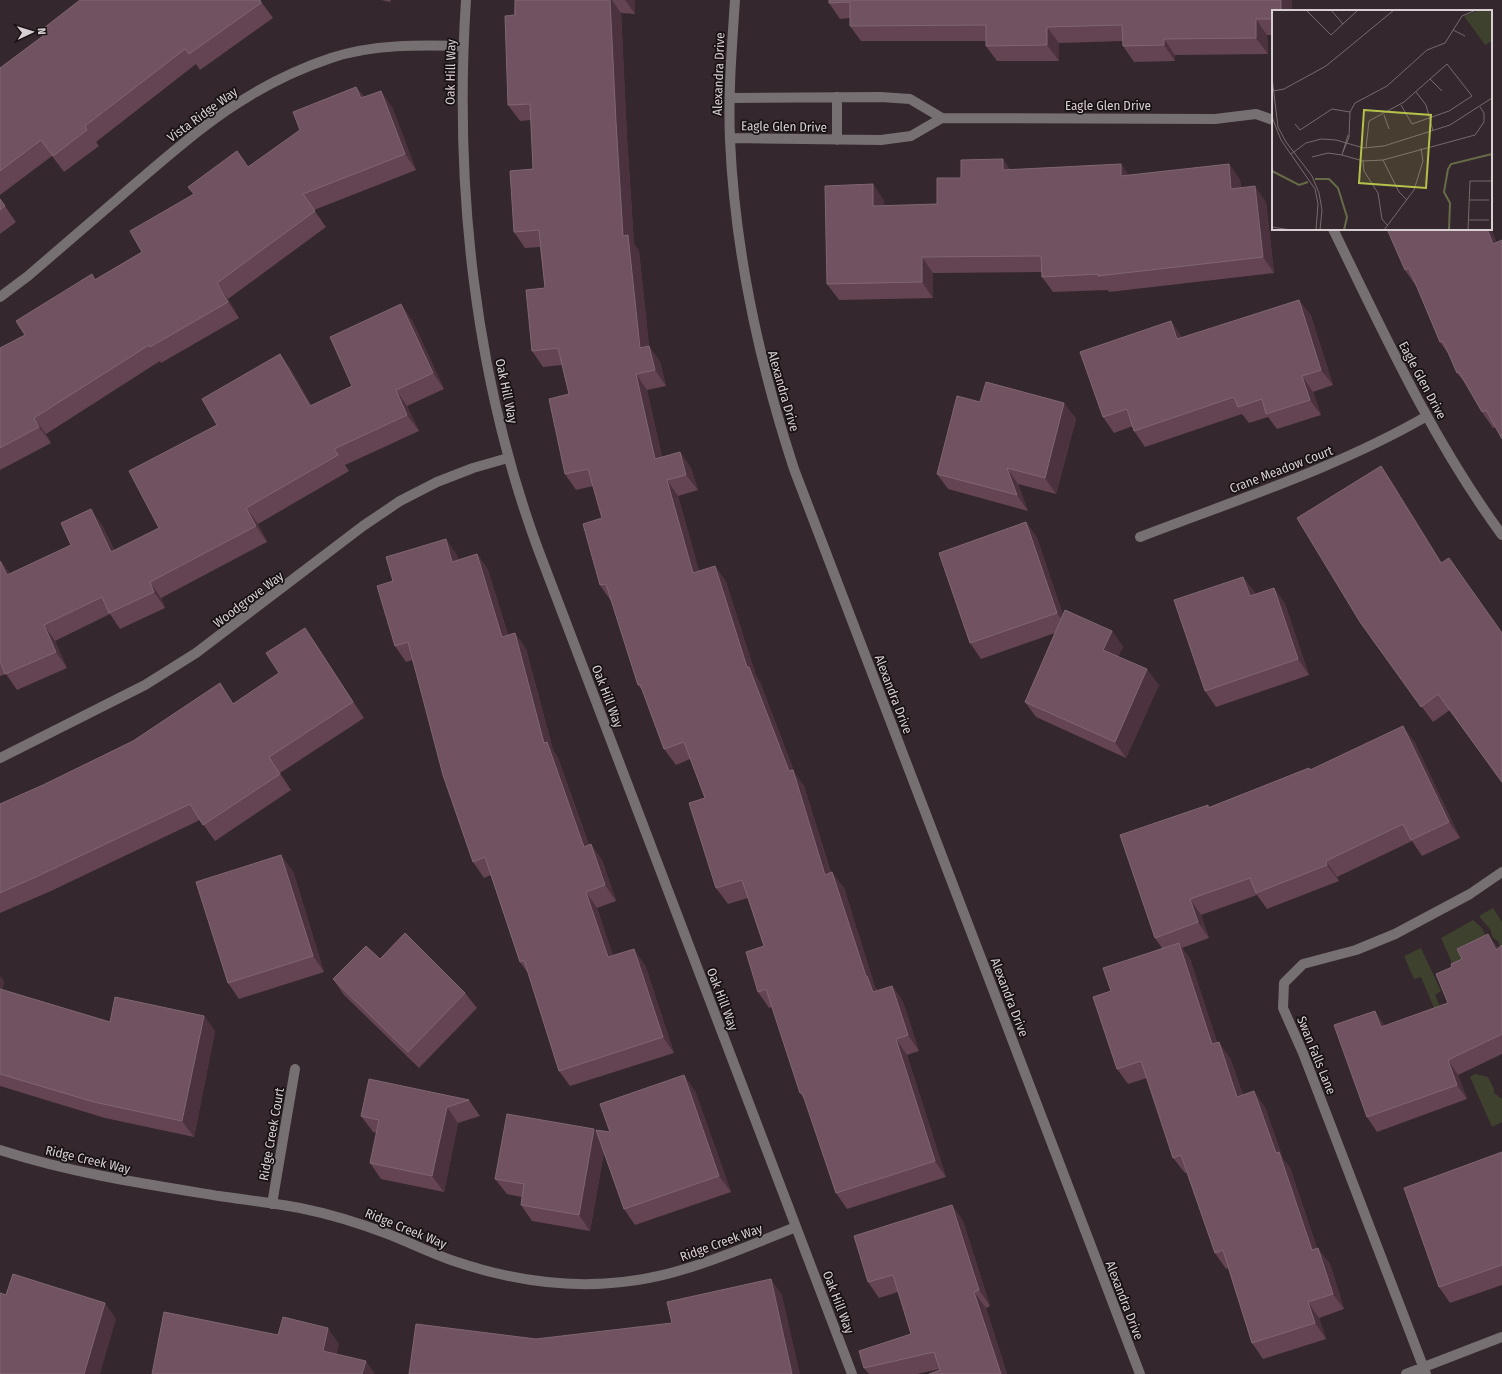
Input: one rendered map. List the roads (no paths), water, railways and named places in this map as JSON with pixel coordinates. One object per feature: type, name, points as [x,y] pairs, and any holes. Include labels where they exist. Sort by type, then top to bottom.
[{"type":"street","name":"Oak Hill Way","points":[[466,0],[463,46],[462,107],[470,251],[493,393],[508,458],[520,500],[538,549],[852,1374]]},
{"type":"street","name":"Alexandra Drive","points":[[735,0],[730,98],[732,184],[741,261],[753,325],[765,375],[794,469],[1140,1374]]},
{"type":"street","name":"Vista Ridge Way","points":[[0,297],[28,276],[189,137],[222,112],[259,89],[295,72],[324,61],[359,51],[393,47],[463,46]]},
{"type":"street","name":"Eagle Glen Drive","points":[[838,97],[838,140]]},
{"type":"street","name":"Eagle Glen Drive","points":[[730,98],[838,97],[910,99],[942,118]]},
{"type":"street","name":"Eagle Glen Drive","points":[[730,138],[881,140],[910,136],[942,118],[1215,119],[1256,114],[1272,120]]},
{"type":"street","name":"Eagle Glen Drive","points":[[1333,230],[1404,373],[1427,416],[1450,456],[1502,535]]},
{"type":"street","name":"Crane Meadow Court","points":[[1140,537],[1348,457],[1386,439],[1427,416]]},
{"type":"street","name":"Woodgrove Way","points":[[0,758],[145,685],[196,654],[363,526],[400,501],[444,479],[473,468],[508,458]]},
{"type":"street","name":"Swan Falls Lane","points":[[1425,1371],[1303,1053],[1283,1008],[1284,983],[1303,964],[1356,950],[1395,934],[1470,894],[1502,872]]},
{"type":"street","name":"Ridge Creek Court","points":[[272,1204],[295,1069]]},
{"type":"street","name":"Ridge Creek Way","points":[[0,1150],[86,1173],[342,1217],[454,1262],[502,1277],[548,1284],[583,1286],[620,1283],[655,1277],[688,1268],[796,1227]]},
{"type":"street","points":[[1406,1374],[1425,1371],[1502,1337]]}]
